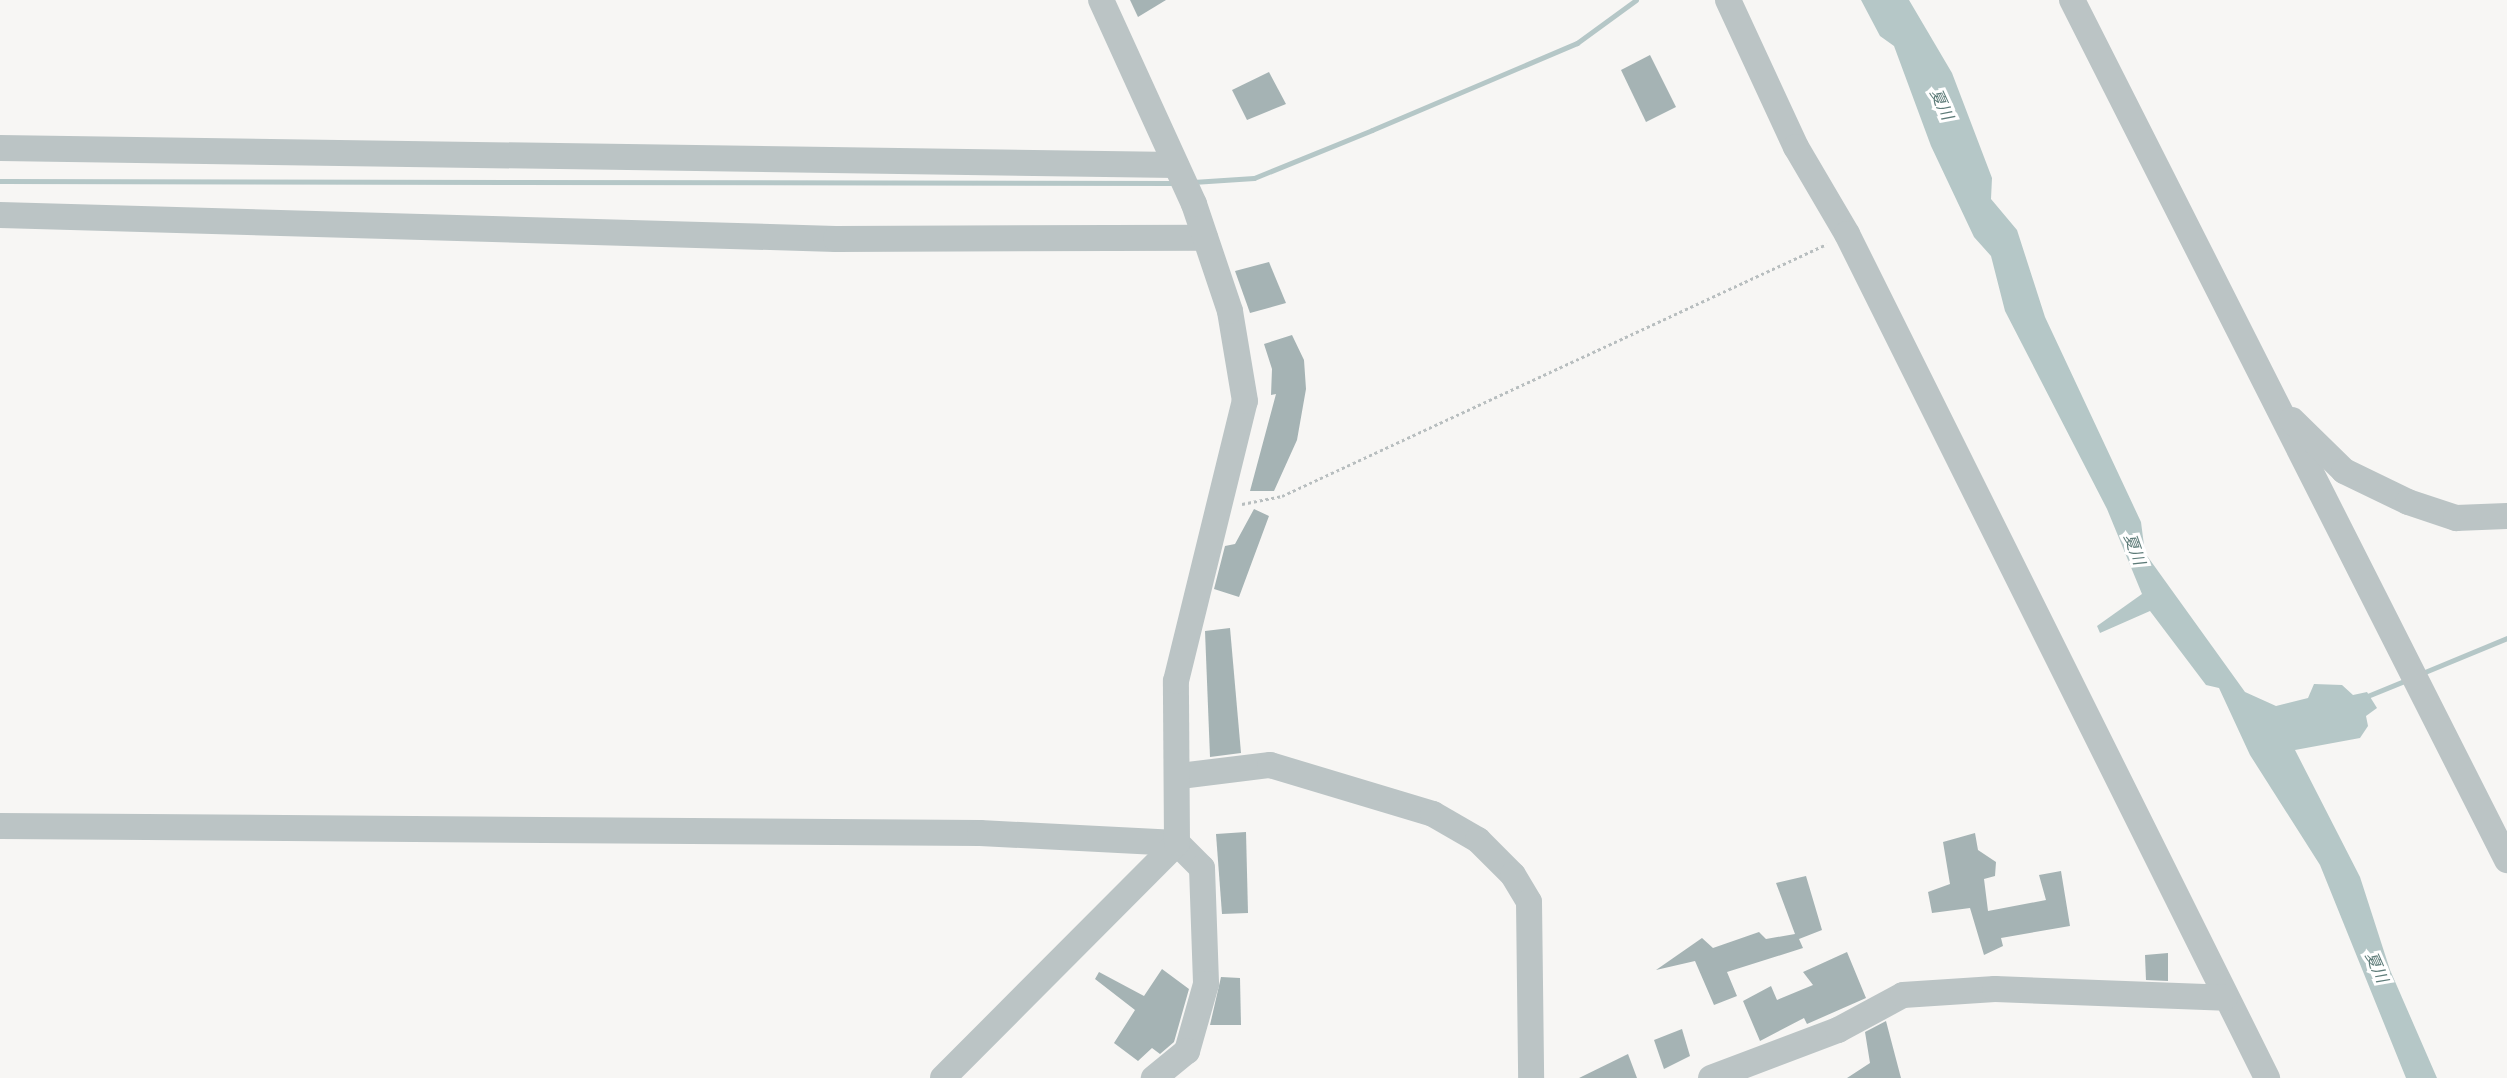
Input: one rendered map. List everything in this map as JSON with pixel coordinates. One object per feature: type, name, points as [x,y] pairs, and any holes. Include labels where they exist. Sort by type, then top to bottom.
[{"type":"street","points":[[943,1078],[1178,843],[1180,776],[1176,681],[1245,401],[1233,320],[1190,194],[1101,0]]},
{"type":"street","points":[[1728,0],[1796,147],[1847,234],[2224,998],[2267,1078]]},
{"type":"street","points":[[2072,0],[2186,233],[2280,408],[2507,860]]},
{"type":"street","points":[[0,148],[1178,168]]},
{"type":"street","points":[[0,215],[836,239],[1204,238]]},
{"type":"street","points":[[2280,408],[2344,471],[2365,482],[2456,518],[2507,516]]},
{"type":"street","points":[[1180,776],[1270,765],[1433,814],[1478,840],[1513,875],[1529,902],[1531,1078]]},
{"type":"street","points":[[0,826],[980,833],[1178,843],[1202,868],[1206,984],[1187,1051],[1154,1078]]},
{"type":"street","points":[[1711,1078],[1838,1030],[1903,995],[1995,989],[2224,998]]},
{"type":"path","points":[[1219,509],[1282,496],[1847,234]]},
{"type":"water","name":"夏川","points":[[1861,0],[1909,0],[1952,73],[1992,178],[1991,199],[2017,230],[2045,317],[2141,522],[2145,553],[2245,692],[2276,706],[2308,698],[2314,684],[2342,685],[2353,695],[2367,692],[2377,708],[2366,716],[2368,726],[2360,738],[2295,750],[2360,877],[2390,970],[2437,1078],[2406,1078],[2320,865],[2250,755],[2219,688],[2206,685],[2150,611],[2100,633],[2097,626],[2142,594],[2107,509],[2005,311],[1991,256],[1974,237],[1931,146],[1894,46],[1880,36]]},
{"type":"building","points":[[1130,0],[1166,0],[1138,17]]},
{"type":"building","points":[[1650,55],[1676,107],[1646,122],[1621,70]]},
{"type":"building","points":[[1269,72],[1286,104],[1247,120],[1232,90]]},
{"type":"building","points":[[1269,262],[1286,303],[1250,313],[1235,271]]},
{"type":"building","points":[[1292,335],[1304,360],[1306,389],[1297,440],[1274,491],[1250,491],[1276,394],[1271,395],[1272,369],[1264,344]]},
{"type":"building","points":[[1254,509],[1269,516],[1239,597],[1214,589],[1225,546],[1235,544]]},
{"type":"building","points":[[1230,628],[1241,753],[1210,757],[1205,631]]},
{"type":"building","points":[[1246,832],[1248,913],[1222,914],[1216,834]]},
{"type":"building","points":[[1975,833],[1978,850],[1996,862],[1995,876],[1984,879],[1988,911],[2046,900],[2039,875],[2061,871],[2070,926],[2001,938],[2003,946],[1984,955],[1970,908],[1932,913],[1928,892],[1950,884],[1943,842]]},
{"type":"building","points":[[1806,876],[1822,930],[1799,939],[1803,948],[1727,972],[1737,996],[1714,1005],[1695,961],[1656,970],[1702,938],[1713,948],[1759,932],[1766,939],[1795,934],[1776,883]]},
{"type":"building","points":[[1847,952],[1866,998],[1807,1024],[1804,1018],[1760,1041],[1743,1001],[1771,986],[1777,1000],[1813,985],[1803,972]]},
{"type":"building","points":[[2168,953],[2168,981],[2146,980],[2145,955]]},
{"type":"building","points":[[1162,969],[1189,989],[1174,1042],[1160,1054],[1152,1048],[1138,1061],[1114,1043],[1135,1010],[1095,979],[1099,972],[1144,996]]},
{"type":"building","points":[[1221,977],[1240,978],[1241,1025],[1210,1025]]},
{"type":"building","points":[[1886,1021],[1901,1078],[1847,1078],[1870,1063],[1865,1032]]},
{"type":"building","points":[[1682,1029],[1690,1056],[1664,1069],[1654,1040]]},
{"type":"building","points":[[1628,1054],[1637,1078],[1579,1078]]},
{"type":"waterway","points":[[1193,182],[1254,178],[1372,130],[1577,43],[1636,0]]},
{"type":"waterway","points":[[0,181],[1177,183]]},
{"type":"waterway","points":[[2420,674],[2507,638]]},
{"type":"waterway","points":[[2365,697],[2409,679]]}]
